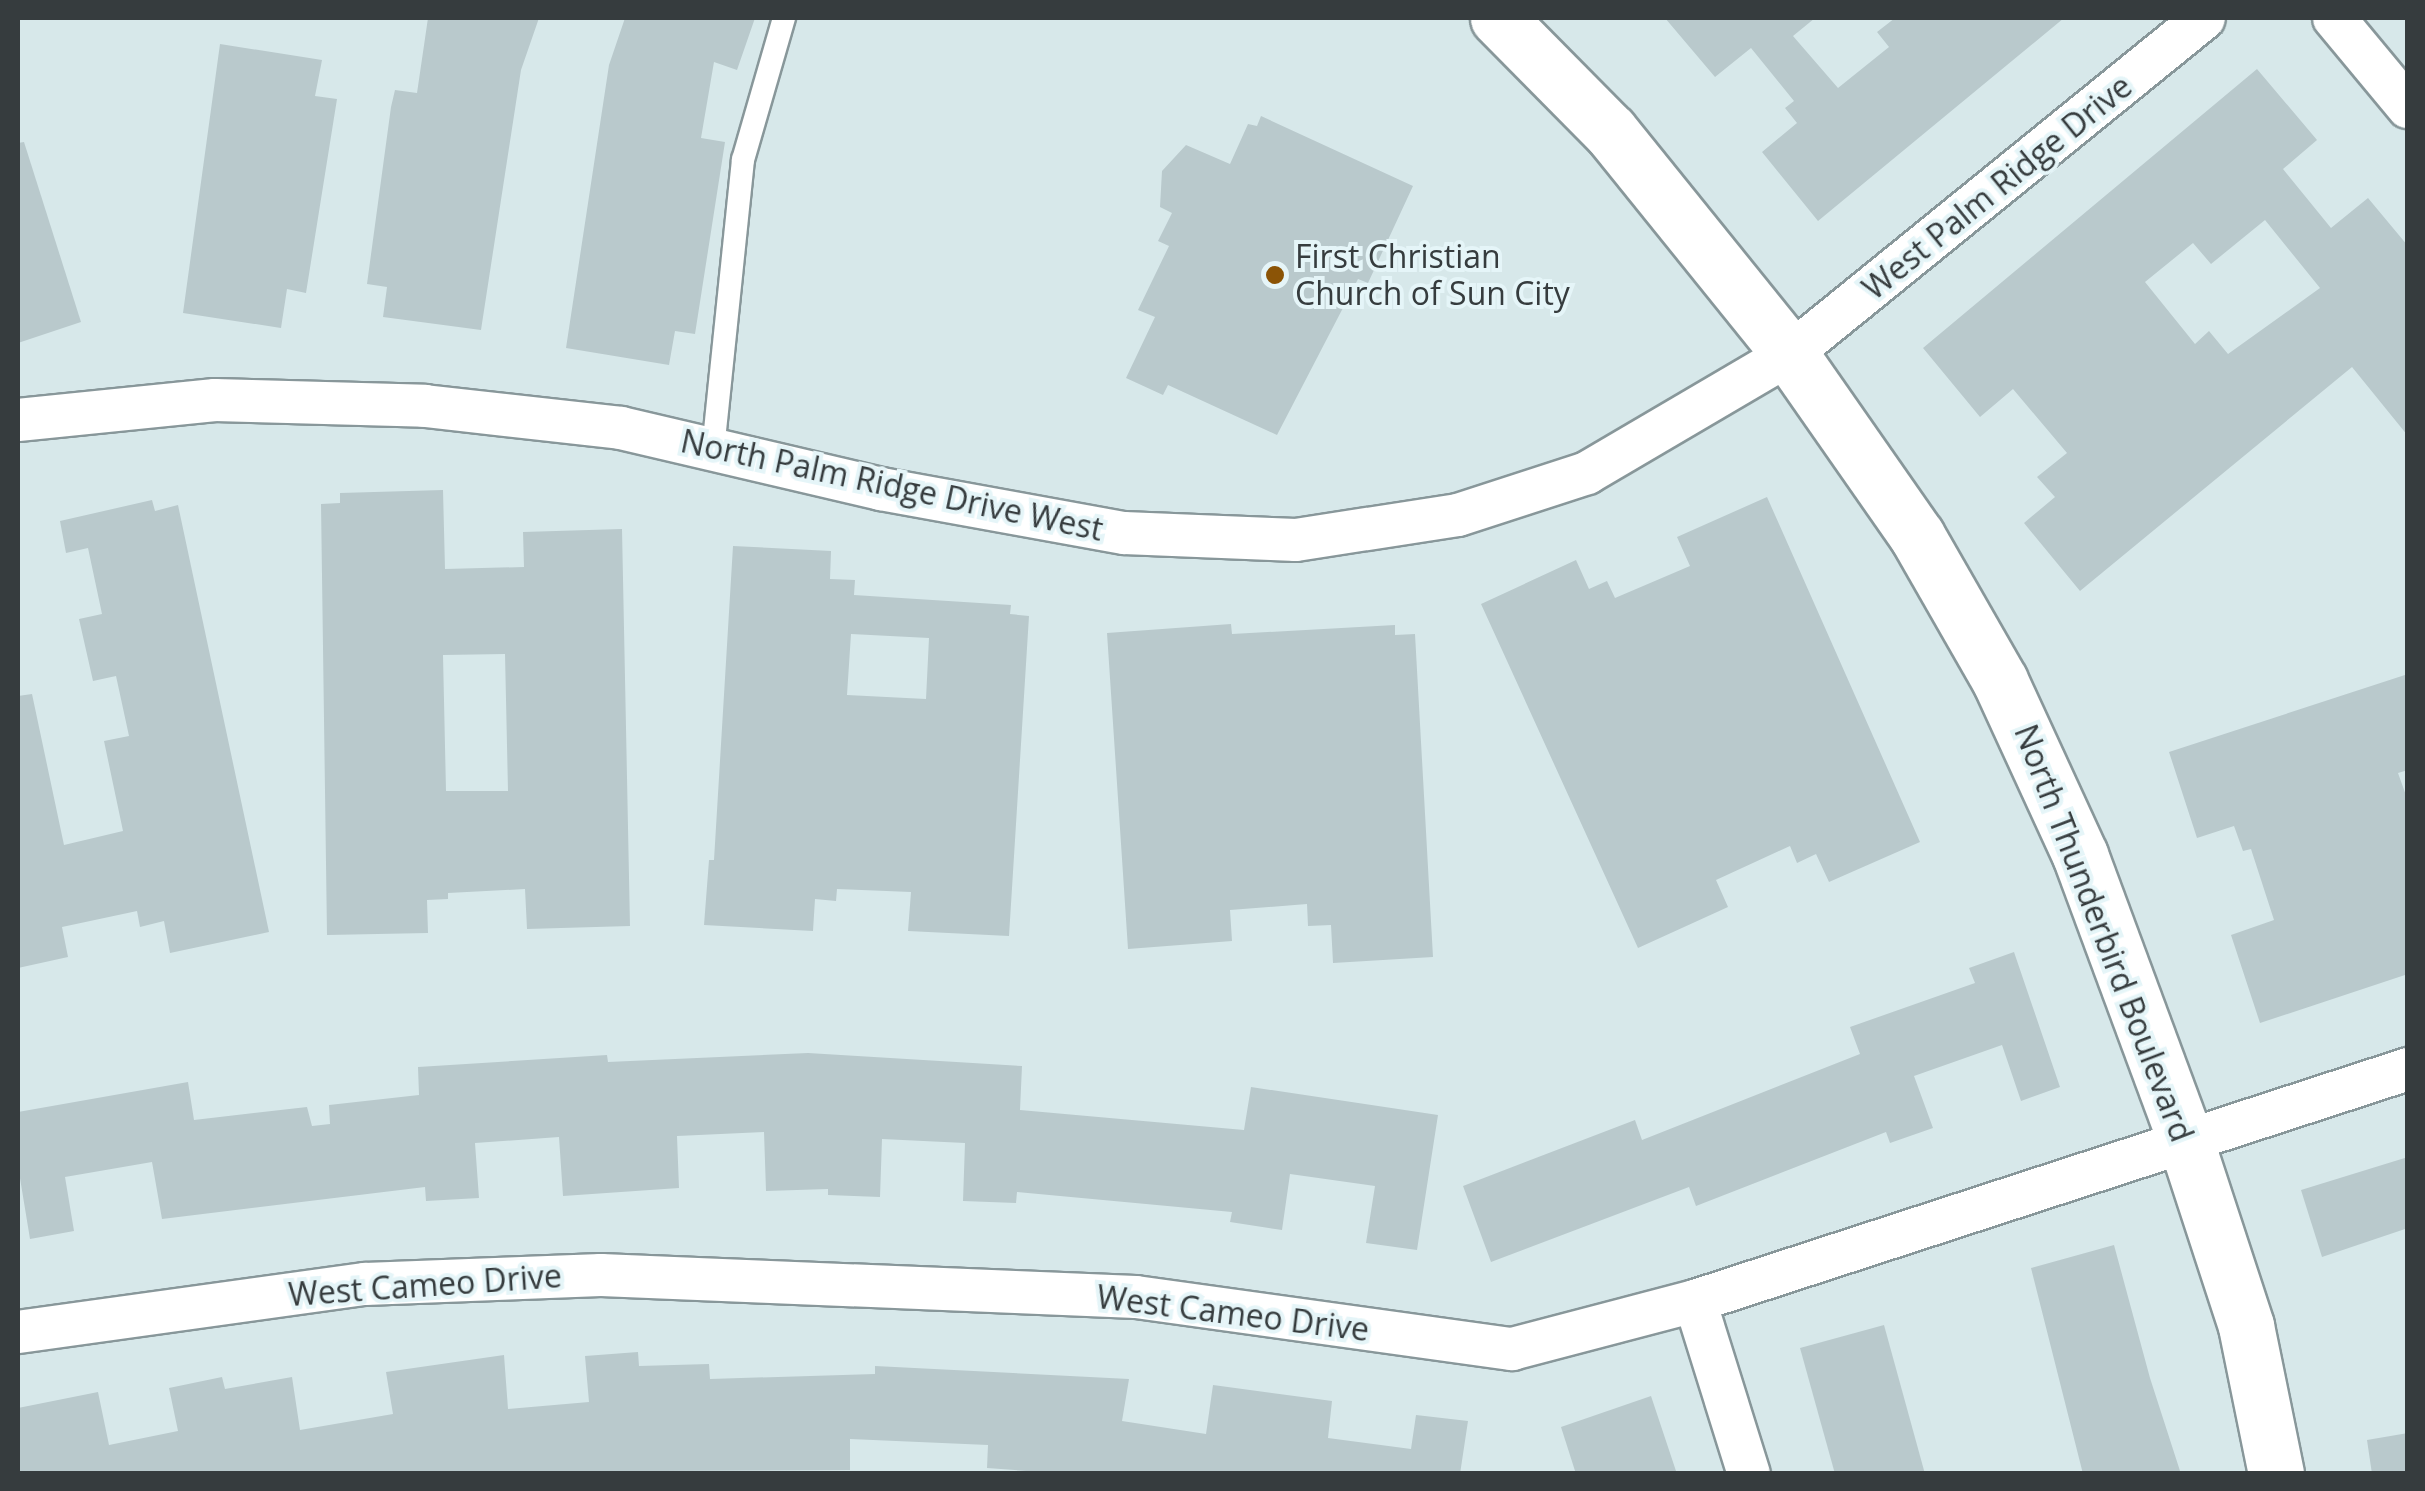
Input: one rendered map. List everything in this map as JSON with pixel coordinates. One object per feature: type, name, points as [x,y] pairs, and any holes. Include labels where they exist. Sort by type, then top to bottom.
[{"type":"street","name":"North Thunderbird Boulevard","points":[[1498,18],[1610,131],[1790,354],[1917,536],[2036,748],[2186,1142],[2246,1326],[2276,1474]]},
{"type":"street","name":"West Palm Ridge Drive","points":[[1790,354],[2204,18]]},
{"type":"street","points":[[2334,18],[2408,107]]},
{"type":"street","name":"North Palm Ridge Drive West","points":[[18,420],[215,400],[425,406],[621,428],[880,489],[1124,533],[1296,540],[1458,515],[1587,473],[1790,354]]},
{"type":"street","name":"West Cameo Drive","points":[[18,1332],[364,1284],[601,1275],[1136,1297],[1512,1349],[1695,1301],[2408,1069]]},
{"type":"street","points":[[1695,1301],[1749,1474]]},
{"type":"lane","points":[[714,450],[743,160],[784,18]]},
{"type":"building","points":[[428,18],[539,18],[521,70],[481,330],[383,317],[387,287],[367,284],[391,107],[395,90],[417,93]]},
{"type":"building","points":[[625,18],[755,18],[737,70],[714,62],[701,138],[725,142],[695,334],[675,331],[669,365],[566,348],[609,65]]},
{"type":"building","points":[[1665,18],[1815,18],[1793,36],[1838,88],[1889,47],[1877,32],[1895,18],[2064,18],[1818,221],[1762,152],[1797,123],[1785,108],[1794,101],[1751,48],[1715,77]]},
{"type":"building","points":[[220,44],[322,60],[315,96],[337,99],[306,293],[287,289],[281,328],[183,313]]},
{"type":"building","points":[[2257,69],[2317,140],[2283,169],[2331,228],[2368,198],[2408,246],[2408,436],[2352,367],[2080,591],[2024,523],[2055,497],[2037,477],[2067,453],[2013,389],[1980,417],[1923,348]],"holes":[[[2265,220],[2320,288],[2228,354],[2209,331],[2195,344],[2145,282],[2193,243],[2211,264]]]},
{"type":"building","name":"First Christian Church of Sun City","points":[[1261,116],[1413,186],[1368,283],[1358,279],[1277,435],[1168,385],[1163,395],[1126,378],[1155,317],[1138,310],[1169,246],[1158,241],[1172,213],[1160,207],[1162,171],[1186,145],[1230,164],[1248,124],[1257,126]]},
{"type":"building","points":[[24,142],[81,322],[18,343],[18,143]]},
{"type":"building","points":[[443,490],[445,569],[524,567],[523,532],[622,529],[630,926],[527,929],[525,889],[448,893],[448,899],[427,900],[428,933],[327,935],[321,504],[340,503],[340,493]],"holes":[[[505,654],[508,791],[446,791],[443,655]]]},
{"type":"building","points":[[1767,497],[1920,842],[1829,882],[1816,854],[1797,863],[1790,846],[1716,880],[1728,907],[1638,948],[1481,604],[1576,560],[1589,589],[1607,581],[1615,598],[1690,566],[1677,537]]},
{"type":"building","points":[[152,500],[155,511],[178,505],[269,932],[170,953],[164,921],[140,927],[137,911],[62,927],[68,957],[18,968],[18,696],[32,694],[64,845],[123,831],[104,741],[129,736],[116,676],[93,681],[79,619],[102,614],[88,548],[66,553],[60,521]]},
{"type":"building","points":[[733,546],[831,551],[830,579],[855,580],[854,595],[1011,605],[1010,614],[1029,616],[1009,936],[908,931],[911,892],[837,889],[836,901],[815,899],[813,931],[704,925],[709,860],[714,860]],"holes":[[[851,634],[929,638],[926,699],[847,695]]]},
{"type":"building","points":[[1231,624],[1232,634],[1395,625],[1395,635],[1415,634],[1433,957],[1333,963],[1331,925],[1308,926],[1307,904],[1230,910],[1232,941],[1128,949],[1107,633]]},
{"type":"building","points":[[2408,674],[2408,770],[2398,773],[2408,801],[2408,974],[2260,1023],[2231,935],[2274,920],[2251,849],[2243,851],[2234,826],[2197,838],[2169,752]]},
{"type":"building","points":[[2014,952],[2060,1087],[2021,1101],[2002,1045],[1914,1076],[1933,1128],[1890,1143],[1886,1132],[1696,1206],[1689,1187],[1491,1262],[1463,1186],[1635,1120],[1642,1140],[1860,1054],[1850,1027],[1975,983],[1969,968]]},
{"type":"building","points":[[808,1053],[1022,1066],[1020,1110],[1244,1130],[1251,1087],[1438,1115],[1417,1250],[1366,1243],[1375,1186],[1290,1174],[1282,1230],[1230,1222],[1232,1212],[1017,1192],[1016,1203],[963,1201],[965,1143],[882,1139],[880,1197],[828,1195],[828,1189],[766,1191],[764,1132],[677,1136],[679,1188],[563,1196],[559,1137],[475,1143],[479,1198],[426,1201],[425,1187],[162,1219],[152,1162],[65,1177],[74,1231],[30,1239],[18,1166],[18,1112],[188,1082],[194,1120],[307,1107],[312,1126],[330,1124],[329,1105],[419,1095],[418,1067],[607,1055],[608,1062]]},
{"type":"building","points":[[2408,1157],[2408,1228],[2322,1257],[2301,1190]]},
{"type":"building","points":[[2114,1245],[2181,1474],[2083,1474],[2031,1268]]},
{"type":"building","points":[[1884,1325],[1925,1474],[1835,1474],[1800,1348]]},
{"type":"building","points":[[638,1352],[639,1366],[709,1364],[710,1379],[875,1374],[875,1366],[1129,1379],[1122,1421],[1206,1434],[1213,1385],[1332,1401],[1328,1438],[1411,1449],[1416,1415],[1468,1421],[1460,1474],[1066,1474],[987,1468],[988,1445],[850,1439],[850,1470],[18,1474],[18,1408],[98,1392],[109,1445],[178,1431],[169,1388],[222,1377],[225,1389],[292,1377],[300,1430],[393,1414],[386,1372],[504,1355],[508,1409],[589,1402],[585,1356]]},
{"type":"building","points":[[1651,1396],[1677,1474],[1576,1474],[1561,1427]]},
{"type":"building","points":[[2408,1433],[2408,1474],[2372,1474],[2367,1440]]},
{"type":"place","name":"First Christian Church of Sun City","points":[[1275,275]]}]
